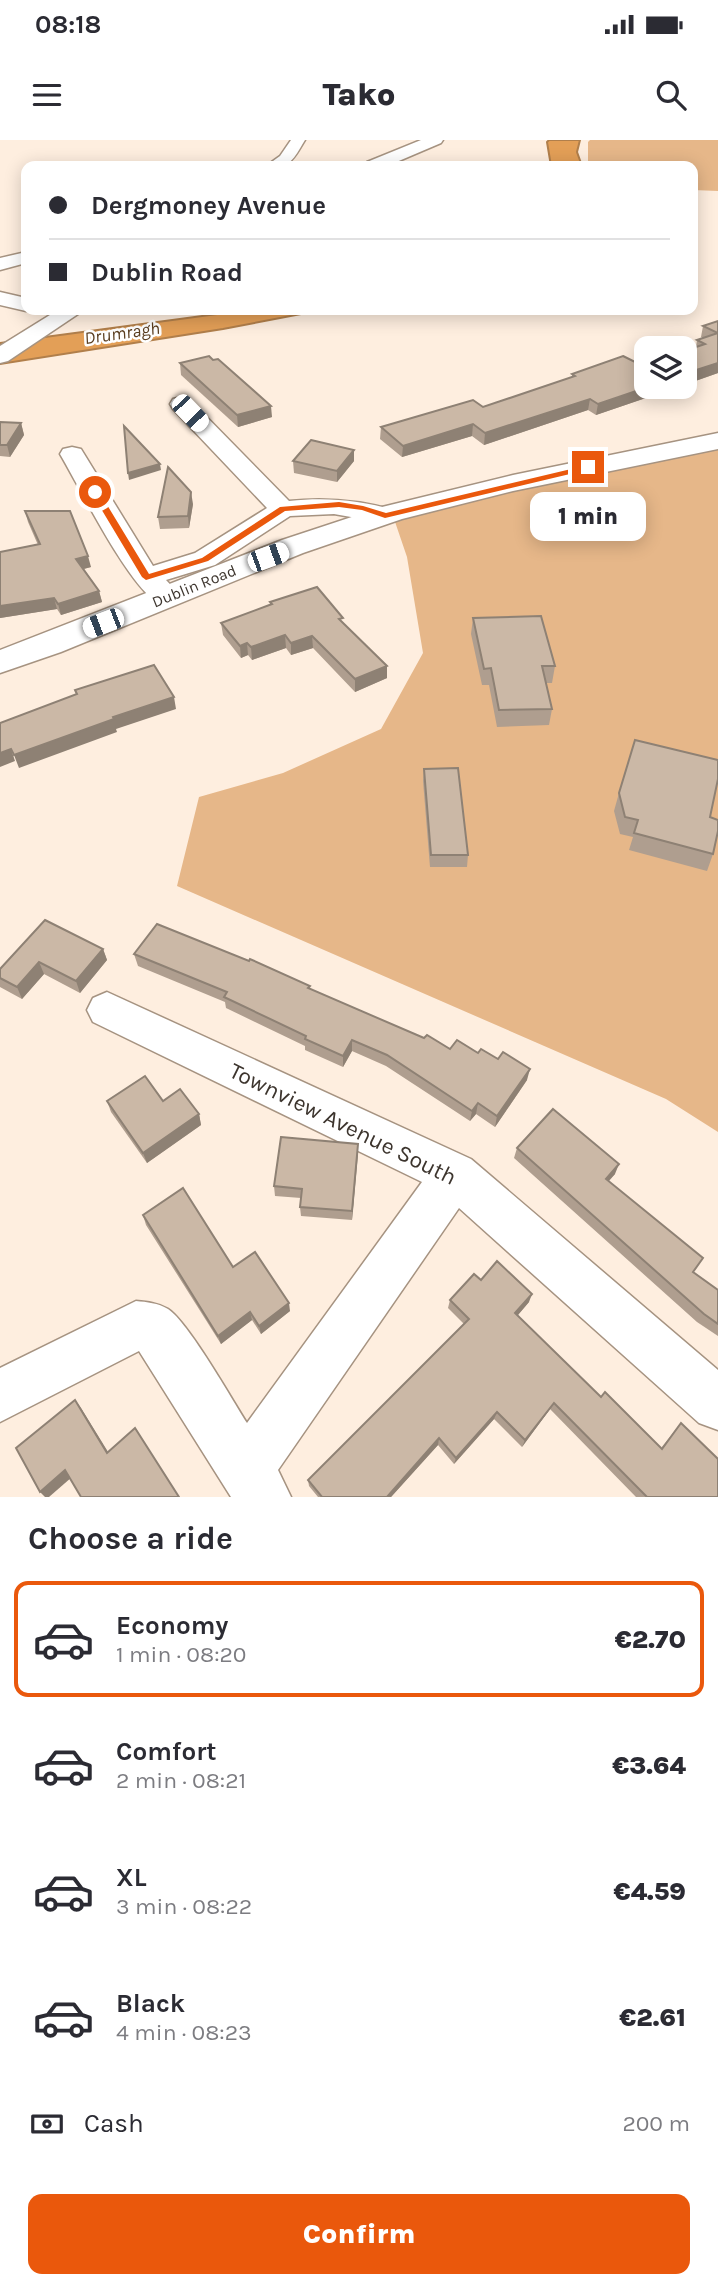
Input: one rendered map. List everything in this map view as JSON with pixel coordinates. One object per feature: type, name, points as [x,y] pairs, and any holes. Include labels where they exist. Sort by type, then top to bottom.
[{"type":"main road","points":[[385,161],[435,140]]},
{"type":"main road","points":[[0,292],[21,290]]},
{"type":"main road","points":[[0,298],[21,308]]},
{"type":"main road","points":[[0,356],[38,317]]},
{"type":"main road","name":"Dublin Road","points":[[0,662],[231,570],[385,516],[512,484],[718,441]]},
{"type":"street","points":[[283,161],[298,140]]},
{"type":"street","points":[[0,264],[21,258]]},
{"type":"street","points":[[181,404],[283,509]]},
{"type":"street","points":[[72,454],[146,577],[168,597]]},
{"type":"street","points":[[146,577],[205,559],[283,509],[339,505],[363,508],[385,516]]},
{"type":"street","name":"Townview Avenue South","points":[[107,1010],[455,1175],[718,1405]]},
{"type":"street","points":[[0,1396],[136,1325],[150,1327],[166,1344],[254,1484],[455,1175]]},
{"type":"shaded area","points":[[718,140],[718,191],[698,190],[698,161],[588,161],[588,142]]},
{"type":"shaded area","points":[[718,441],[718,1132],[666,1099],[177,886],[199,797],[283,773],[381,729],[423,653],[407,557],[392,513]]},
{"type":"water","points":[[580,140],[577,152],[580,161],[550,161],[547,142]]},
{"type":"water","name":"Drumragh","points":[[210,315],[296,315],[0,364],[0,343]]},
{"type":"building","points":[[718,321],[718,333],[703,326]]},
{"type":"building","points":[[718,333],[718,363],[697,370],[697,347],[705,344],[697,340]]},
{"type":"building","points":[[209,356],[213,360],[218,359],[271,406],[237,415],[180,363]]},
{"type":"building","points":[[623,356],[634,362],[634,392],[598,404],[590,399],[485,433],[473,424],[403,446],[381,427],[473,400],[483,407],[575,376],[572,374]]},
{"type":"building","points":[[0,422],[21,423],[7,445],[0,445]]},
{"type":"building","points":[[124,426],[160,464],[128,473]]},
{"type":"building","points":[[311,440],[354,450],[337,471],[293,461]]},
{"type":"building","points":[[168,467],[191,492],[188,516],[158,517]]},
{"type":"building","points":[[25,511],[70,511],[88,556],[76,559],[99,591],[58,604],[54,598],[0,606],[0,552],[40,544]]},
{"type":"building","points":[[317,587],[343,618],[339,619],[387,666],[355,679],[312,636],[291,643],[285,635],[251,647],[247,643],[240,646],[221,623],[272,604],[270,602]]},
{"type":"building","points":[[541,616],[555,666],[542,666],[552,709],[499,710],[491,668],[484,669],[473,618]]},
{"type":"building","points":[[154,665],[174,697],[14,755],[11,749],[0,753],[0,723],[77,694],[75,690]]},
{"type":"building","points":[[635,740],[718,760],[718,779],[710,817],[718,820],[713,854],[634,833],[638,820],[625,817],[619,793]]},
{"type":"building","points":[[458,768],[468,855],[431,855],[424,769]]},
{"type":"building","points":[[45,920],[103,949],[76,981],[39,962],[17,987],[0,978],[0,969]]},
{"type":"building","points":[[157,924],[249,961],[250,959],[310,986],[308,988],[424,1038],[427,1035],[450,1049],[457,1040],[478,1053],[481,1049],[498,1059],[503,1052],[530,1069],[497,1116],[478,1103],[472,1111],[387,1055],[352,1040],[343,1056],[224,997],[227,992],[134,954]]},
{"type":"building","points":[[145,1076],[163,1101],[180,1089],[199,1114],[143,1153],[107,1101]]},
{"type":"building","points":[[553,1109],[619,1164],[606,1179],[703,1258],[693,1272],[718,1290],[718,1324],[517,1148]]},
{"type":"building","points":[[281,1137],[358,1144],[352,1211],[300,1207],[302,1189],[274,1186]]},
{"type":"building","points":[[183,1188],[233,1267],[255,1252],[289,1303],[259,1326],[250,1312],[218,1336],[143,1215]]},
{"type":"building","points":[[497,1261],[532,1294],[515,1313],[601,1397],[605,1392],[662,1449],[681,1423],[718,1459],[718,1497],[647,1497],[554,1403],[525,1440],[497,1412],[456,1458],[439,1438],[387,1497],[322,1497],[308,1480],[469,1319],[450,1300],[474,1274],[481,1280]]},
{"type":"building","points":[[75,1400],[107,1453],[135,1428],[179,1497],[81,1497],[65,1470],[40,1492],[16,1448]]},
{"type":"route","points":[[95,492],[146,577],[205,559],[283,509],[339,505],[363,508],[385,516],[588,467]]}]
